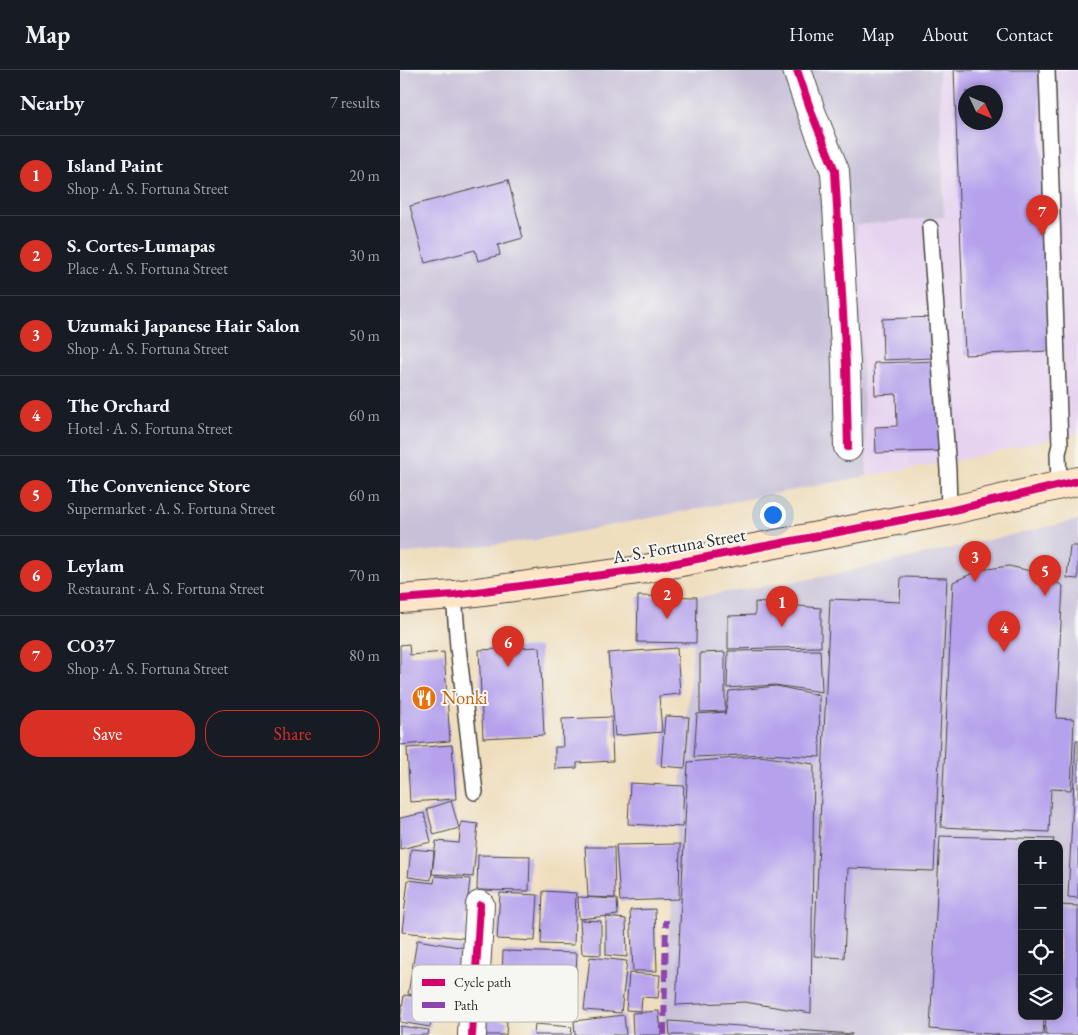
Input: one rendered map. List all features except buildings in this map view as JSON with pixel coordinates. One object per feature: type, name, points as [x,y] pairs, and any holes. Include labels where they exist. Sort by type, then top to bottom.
[{"type":"main road","name":"A. S. Fortuna Street","points":[[400,598],[454,595],[639,570],[949,512],[1069,483]]},
{"type":"street","points":[[797,70],[835,171],[846,365],[848,447]]},
{"type":"street","points":[[476,965],[480,906]]},
{"type":"street","points":[[472,1035],[473,1022]]},
{"type":"lane","points":[[1046,70],[1060,445],[1058,453],[1069,483]]},
{"type":"lane","points":[[930,228],[948,470],[949,512]]},
{"type":"lane","points":[[454,595],[458,648],[475,792]]},
{"type":"shaded area","points":[[400,70],[939,70],[944,217],[856,225],[867,476],[536,540],[400,554]]},
{"type":"shaded area","points":[[939,70],[1078,70],[1078,433],[955,461],[867,476],[856,225],[944,217]]},
{"type":"shaded area","points":[[1078,520],[1078,1035],[662,1035],[662,1014],[697,597],[827,576]]},
{"type":"marked path","points":[[664,1035],[666,920]]},
{"type":"cycle path","points":[[797,70],[835,171],[846,365],[848,447]]},
{"type":"cycle path","points":[[400,599],[454,595],[639,570],[949,511],[1078,481]]},
{"type":"cycle path","points":[[476,965],[480,905]]},
{"type":"cycle path","points":[[472,1035],[473,1022]]},
{"type":"place","name":"CO37","points":[[1042,236]]},
{"type":"place","name":"Uzumaki Japanese Hair Salon","points":[[975,582]]},
{"type":"place","name":"The Convenience Store","points":[[1045,596]]},
{"type":"place","name":"S. Cortes-Lumapas","points":[[667,619]]},
{"type":"place","name":"Island Paint","points":[[782,627]]},
{"type":"place","name":"The Orchard","points":[[1004,652]]},
{"type":"place","name":"Leylam","points":[[508,667]]},
{"type":"place","name":"Nonki","points":[[424,698]]}]
